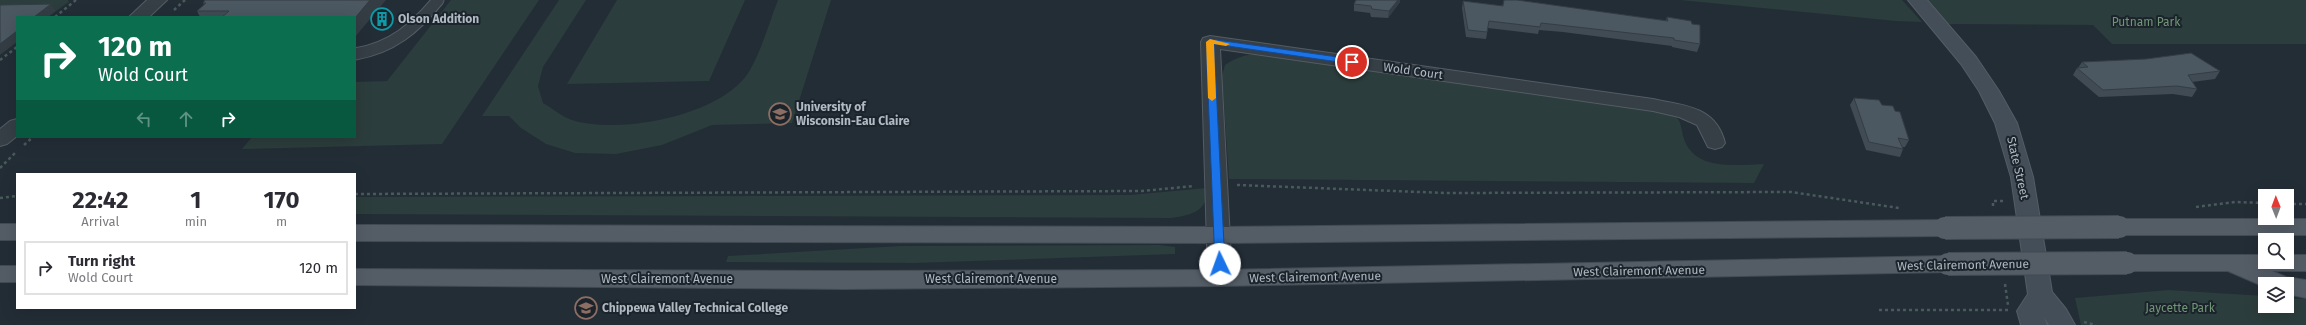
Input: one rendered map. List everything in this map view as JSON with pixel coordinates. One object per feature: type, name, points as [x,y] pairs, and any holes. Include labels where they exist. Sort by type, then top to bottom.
[{"type":"main road","name":"State Street","points":[[1917,0],[1969,61],[1989,91],[2006,123],[2022,177],[2040,294]]},
{"type":"main road","points":[[356,233],[1218,235],[1945,228],[2306,227]]},
{"type":"main road","points":[[0,232],[16,232]]},
{"type":"main road","points":[[2227,262],[2263,277]]},
{"type":"main road","name":"West Clairemont Avenue","points":[[356,277],[836,280],[1220,278],[1948,264],[2227,262],[2306,263]]},
{"type":"main road","points":[[0,274],[16,274]]},
{"type":"main road","points":[[2294,286],[2306,289]]},
{"type":"main road","points":[[2034,325],[2030,311],[2040,294],[2057,315],[2070,322]]},
{"type":"street","points":[[139,16],[158,0]]},
{"type":"street","name":"Wold Court","points":[[1220,278],[1210,42],[1653,105],[1685,112],[1704,121],[1711,129],[1715,143]]},
{"type":"street","points":[[0,140],[16,126]]},
{"type":"lane","points":[[356,54],[378,49],[404,36],[422,20],[438,0]]},
{"type":"path","points":[[56,16],[76,0]]},
{"type":"path","points":[[0,60],[16,48]]},
{"type":"path","points":[[356,194],[1134,191],[1216,184],[1446,193],[1791,192],[1902,209]]},
{"type":"path","points":[[0,198],[16,196]]},
{"type":"path","points":[[2188,207],[2235,202],[2258,203]]},
{"type":"path","points":[[2294,204],[2306,204]]},
{"type":"path","points":[[1879,310],[2009,310]]},
{"type":"path","points":[[2070,322],[2096,325]]},
{"type":"green space","points":[[0,0],[68,0],[69,2],[56,11],[0,12]]},
{"type":"green space","points":[[451,0],[539,0],[442,144],[242,149],[251,138],[356,138],[356,82],[387,81]]},
{"type":"green space","points":[[559,0],[586,0],[543,67],[538,86],[543,103],[568,119],[592,124],[616,125],[642,123],[668,118],[694,110],[718,99],[737,86],[750,70],[762,45],[778,0],[831,0],[792,123],[712,125],[662,145],[616,154],[575,153],[546,144],[521,128],[509,116],[482,116]]},
{"type":"green space","points":[[617,0],[745,0],[709,81],[567,84]]},
{"type":"green space","points":[[1680,0],[1902,0],[1922,22],[1896,21]]},
{"type":"green space","name":"Putnam Park","points":[[1927,0],[2306,0],[2306,44],[2112,44],[2093,25],[1948,24]]},
{"type":"green space","points":[[1265,53],[1669,113],[1679,120],[1686,144],[1693,154],[1703,160],[1726,165],[1764,164],[1754,183],[1229,179],[1222,76],[1225,65],[1234,59],[1244,56]]},
{"type":"green space","points":[[1207,188],[1205,202],[1197,211],[1191,214],[1171,218],[356,214],[356,197],[1130,195]]},
{"type":"green space","points":[[1160,245],[1175,247],[1175,254],[915,263],[726,262],[728,256],[900,246]]},
{"type":"green space","name":"Jaycette Park","points":[[2168,290],[2258,296],[2258,313],[2294,313],[2294,298],[2306,299],[2306,325],[2081,325],[2075,298]]},
{"type":"building","name":"Olson Addition","points":[[205,0],[370,0],[356,17],[223,16],[229,11],[197,11],[206,3],[203,3]]},
{"type":"building","points":[[1356,0],[1398,0],[1389,11],[1372,9],[1371,6],[1354,4]]},
{"type":"building","points":[[1504,0],[1517,0],[1668,21],[1667,17],[1691,21],[1692,24],[1700,25],[1700,44],[1674,40],[1674,38],[1541,23],[1540,27],[1489,21],[1487,32],[1468,30],[1463,1],[1503,6]]},
{"type":"building","points":[[51,4],[35,16],[16,16],[16,32],[0,44],[0,5]]},
{"type":"building","points":[[2191,53],[2220,71],[2188,75],[2197,89],[2177,86],[2103,90],[2077,68],[2088,67],[2082,62],[2146,59]]},
{"type":"building","points":[[1854,98],[1879,100],[1882,105],[1893,106],[1895,111],[1900,112],[1909,140],[1898,138],[1903,149],[1869,142]]},
{"type":"slow traffic","points":[[1212,98],[1210,42],[1226,44]]},
{"type":"place","name":"Olson Addition","points":[[382,19]]},
{"type":"place","name":"University of Wisconsin-Eau Claire","points":[[780,114]]},
{"type":"place","name":"Chippewa Valley Technical College","points":[[586,308]]},
{"type":"route","points":[[1220,264],[1210,42],[1352,62]]}]
